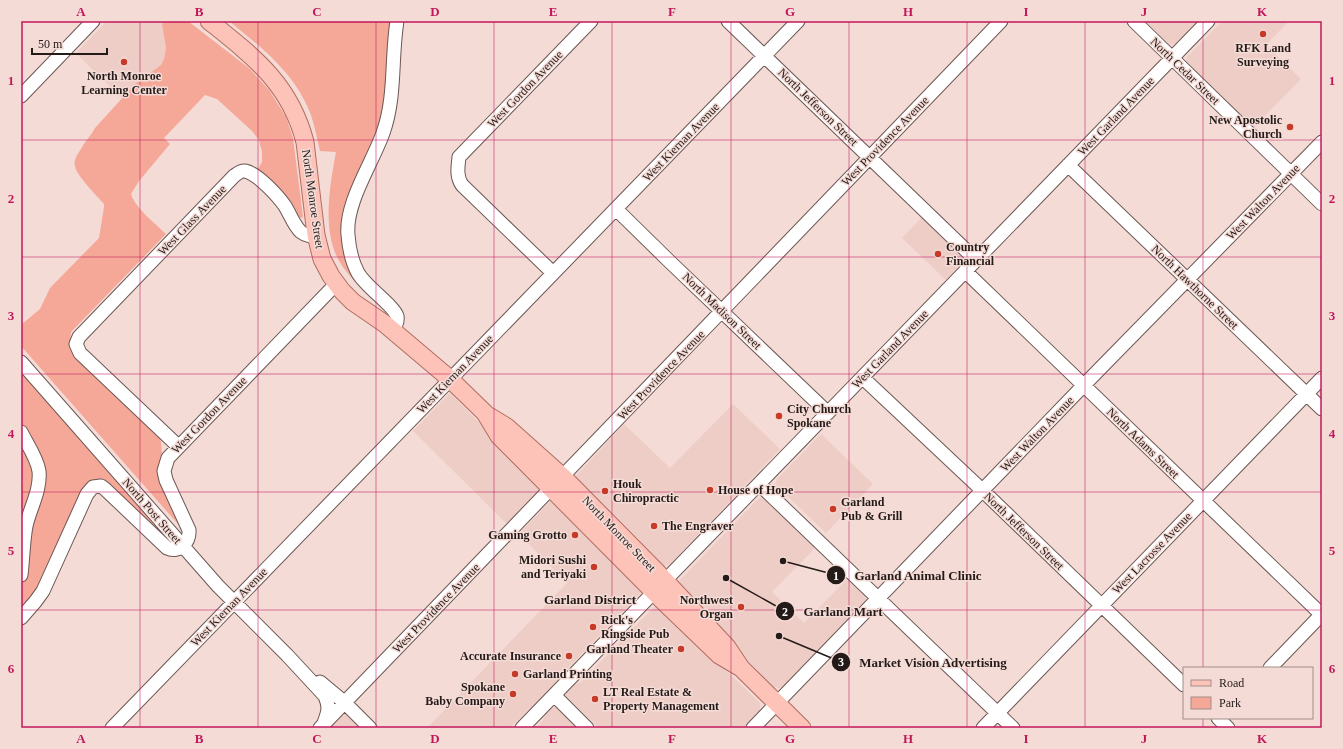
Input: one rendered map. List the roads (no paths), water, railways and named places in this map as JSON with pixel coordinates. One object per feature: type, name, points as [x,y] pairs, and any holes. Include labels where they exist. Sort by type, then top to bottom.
[{"type":"main road","name":"North Monroe Street","points":[[209,21],[270,74],[287,96],[293,108],[305,142],[316,235],[322,259],[336,284],[353,302],[392,330],[450,379],[484,414],[507,427],[558,482],[660,586],[719,655],[741,668],[802,728]]},
{"type":"street","points":[[21,95],[93,21]]},
{"type":"street","points":[[392,330],[396,325],[397,316],[392,309],[366,284],[358,272],[349,248],[347,219],[351,206],[379,144],[387,121],[397,21]]},
{"type":"street","name":"West Gordon Avenue","points":[[553,273],[462,184],[458,179],[459,157],[591,21]]},
{"type":"street","name":"North Jefferson Street","points":[[728,21],[976,260]]},
{"type":"street","name":"West Kiernan Avenue","points":[[112,728],[798,21]]},
{"type":"street","name":"West Providence Avenue","points":[[321,726],[723,311],[1001,21]]},
{"type":"street","name":"North Cedar Street","points":[[1134,21],[1322,204]]},
{"type":"street","name":"West Garland Avenue","points":[[522,728],[1208,21]]},
{"type":"street","name":"West Walton Avenue","points":[[753,728],[982,490],[1322,142]]},
{"type":"street","name":"North Hawthorne Street","points":[[1068,166],[1322,409]]},
{"type":"street","name":"West Glass Avenue","points":[[178,446],[83,355],[76,347],[76,342],[80,335],[234,176],[240,172],[248,172],[275,193],[301,232],[308,236],[316,235]]},
{"type":"street","name":"North Madison Street","points":[[616,209],[828,413]]},
{"type":"street","name":"North Adams Street","points":[[965,271],[1322,615]]},
{"type":"street","name":"West Gordon Avenue","points":[[183,546],[189,536],[189,530],[168,485],[164,471],[168,458],[336,284]]},
{"type":"street","name":"North Post Street","points":[[21,362],[183,546],[234,602],[288,655],[325,696],[329,709],[321,726]]},
{"type":"street","name":"North Jefferson Street","points":[[863,378],[982,490],[1183,685]]},
{"type":"street","name":"West Lacrosse Avenue","points":[[983,728],[1322,378]]},
{"type":"street","points":[[21,432],[35,459],[39,472],[38,489],[26,504],[21,575]]},
{"type":"street","points":[[759,484],[1013,728]]},
{"type":"street","points":[[21,618],[35,602],[42,591],[87,494],[93,487],[101,486],[105,489],[167,548],[174,550],[183,546]]},
{"type":"street","points":[[1271,667],[1322,615]]},
{"type":"street","name":"North Post Street","points":[[288,655],[344,702],[370,728]]},
{"type":"street","points":[[554,695],[587,728]]},
{"type":"place","name":"RFK Land Surveying","points":[[1263,34]]},
{"type":"place","name":"North Monroe Learning Center","points":[[124,62]]},
{"type":"place","name":"New Apostolic Church","points":[[1290,127]]},
{"type":"place","name":"Country Financial","points":[[938,254]]},
{"type":"place","name":"City Church Spokane","points":[[779,416]]},
{"type":"place","name":"House of Hope","points":[[710,490]]},
{"type":"place","name":"Houk Chiropractic","points":[[605,491]]},
{"type":"place","name":"Garland Pub & Grill","points":[[833,509]]},
{"type":"place","name":"The Engraver","points":[[654,526]]},
{"type":"place","name":"Gaming Grotto","points":[[575,535]]},
{"type":"place","name":"Garland Animal Clinic","points":[[783,561]]},
{"type":"place","name":"Midori Sushi and Teriyaki","points":[[594,567]]},
{"type":"place","name":"Garland Mart","points":[[726,578]]},
{"type":"place","name":"Northwest Organ","points":[[741,607]]},
{"type":"place","name":"Rick's Ringside Pub","points":[[593,627]]},
{"type":"place","name":"Market Vision Advertising","points":[[779,636]]},
{"type":"place","name":"Garland Theater","points":[[681,649]]},
{"type":"place","name":"Accurate Insurance","points":[[569,656]]},
{"type":"place","name":"Garland Printing","points":[[515,674]]},
{"type":"place","name":"Spokane Baby Company","points":[[513,694]]},
{"type":"place","name":"LT Real Estate & Property Management","points":[[595,699]]},
{"type":"district","name":"Garland District","points":[[590,599]]}]
